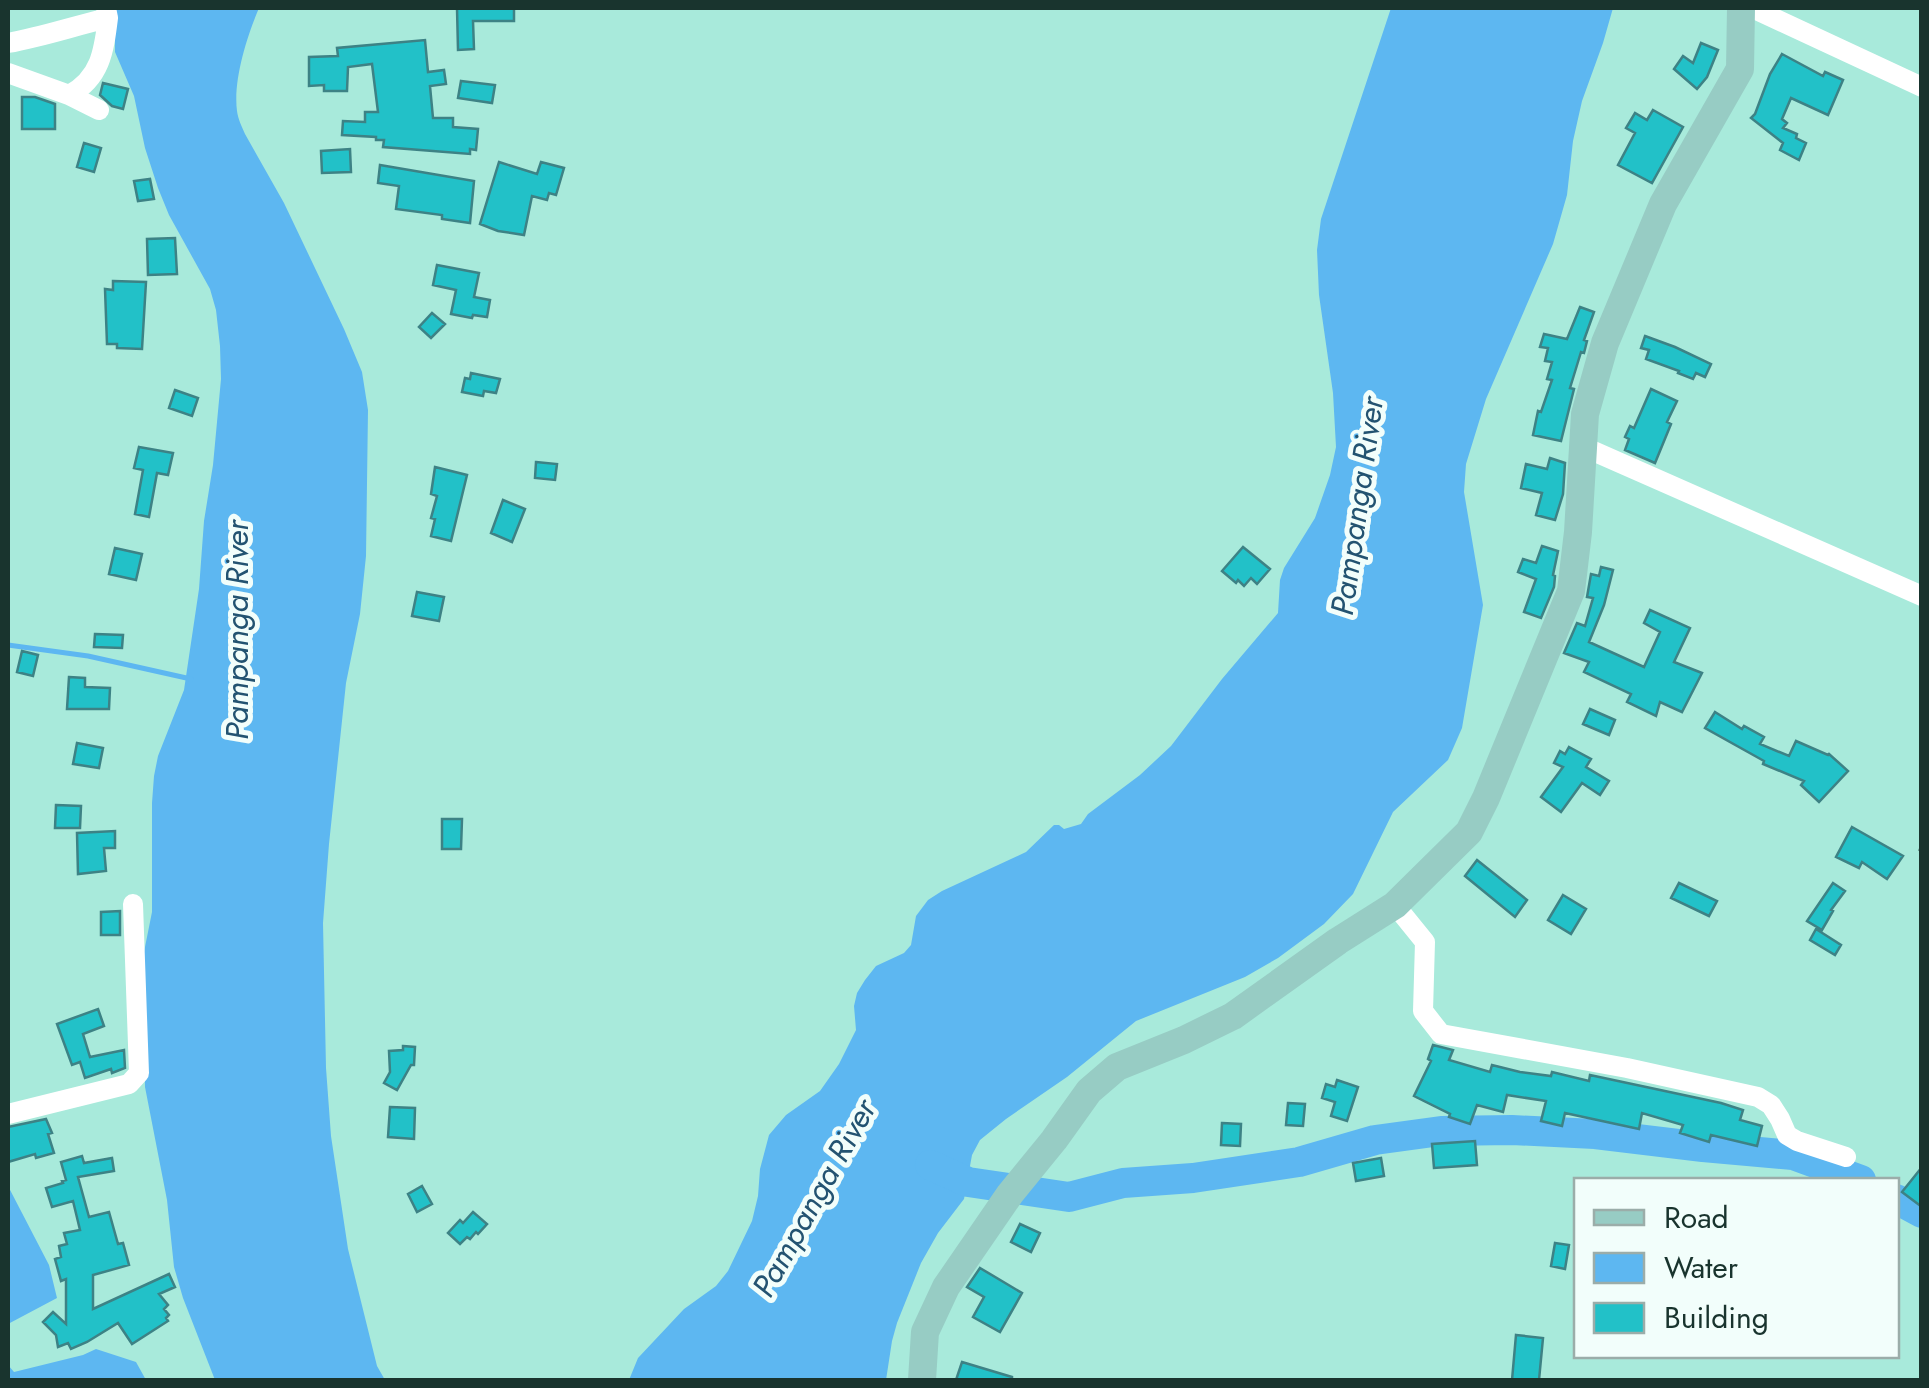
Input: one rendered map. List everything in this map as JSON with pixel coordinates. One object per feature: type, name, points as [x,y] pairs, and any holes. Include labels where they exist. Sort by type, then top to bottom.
[{"type":"main road","points":[[922,1380],[925,1332],[946,1287],[1089,1091],[1117,1067],[1233,1016],[1395,905],[1468,832],[1486,798],[1571,591],[1585,414],[1605,343],[1664,204],[1740,69],[1741,8]]},
{"type":"street","points":[[1752,8],[1922,87]]},
{"type":"street","points":[[8,43],[45,36],[107,13],[103,57],[82,88],[70,95]]},
{"type":"street","points":[[8,73],[99,110]]},
{"type":"street","points":[[1584,447],[1922,596]]},
{"type":"street","points":[[8,1114],[129,1084],[139,1072],[133,904]]},
{"type":"street","points":[[1395,905],[1425,942],[1424,1011],[1441,1034],[1628,1068],[1758,1097],[1771,1105],[1787,1135],[1846,1158]]},
{"type":"path","points":[[1919,851],[1922,845]]},
{"type":"water","name":"Pampanga River","points":[[115,8],[259,8],[239,72],[238,117],[284,203],[362,372],[368,410],[366,556],[360,614],[346,683],[329,844],[323,923],[326,1068],[331,1136],[348,1249],[377,1366],[385,1380],[215,1380],[174,1267],[167,1200],[145,1087],[143,957],[152,912],[154,776],[184,690],[213,465],[220,346],[210,289],[158,188],[134,96],[115,52]]},
{"type":"water","name":"Pampanga River","points":[[1391,8],[1613,8],[1582,101],[1567,195],[1553,244],[1486,399],[1466,464],[1464,492],[1483,605],[1462,728],[1448,760],[1393,812],[1353,894],[1324,924],[1245,977],[1136,1021],[980,1140],[972,1155],[964,1199],[921,1263],[897,1323],[886,1380],[629,1380],[638,1358],[684,1309],[716,1286],[728,1271],[752,1221],[769,1135],[786,1115],[820,1091],[839,1064],[856,1030],[857,993],[876,966],[904,953],[911,945],[916,916],[928,900],[1026,852],[1054,825],[1064,829],[1081,824],[1171,746],[1278,613],[1284,568],[1315,518],[1336,447],[1333,393],[1319,295],[1317,250],[1321,219]]},
{"type":"water","points":[[8,1186],[49,1265],[57,1298],[8,1324]]},
{"type":"water","points":[[96,1349],[136,1362],[146,1380],[8,1380],[8,1365],[14,1372]]},
{"type":"building","points":[[457,8],[514,8],[514,21],[473,21],[474,49],[458,50]]},
{"type":"building","points":[[425,40],[428,72],[444,70],[446,84],[430,86],[433,118],[453,118],[453,127],[478,129],[476,150],[470,149],[470,154],[383,147],[384,140],[376,137],[342,135],[343,121],[365,122],[365,112],[378,112],[372,64],[348,67],[347,91],[324,91],[324,85],[309,86],[309,57],[338,56],[337,48]]},
{"type":"building","points":[[1701,43],[1718,50],[1707,77],[1697,89],[1674,69],[1683,56],[1693,63]]},
{"type":"building","points":[[1782,54],[1823,76],[1825,72],[1843,80],[1828,115],[1791,98],[1782,119],[1787,123],[1783,128],[1806,143],[1799,160],[1780,150],[1783,143],[1751,118]]},
{"type":"building","points":[[461,81],[495,85],[492,103],[458,98]]},
{"type":"building","points":[[103,83],[128,89],[123,109],[112,106],[100,95]]},
{"type":"building","points":[[22,97],[55,104],[55,129],[22,129]]},
{"type":"building","points":[[1653,110],[1683,127],[1652,183],[1618,165],[1635,133],[1626,128],[1635,113],[1647,120]]},
{"type":"building","points":[[84,143],[101,148],[94,172],[77,167]]},
{"type":"building","points":[[350,149],[351,172],[322,173],[321,151]]},
{"type":"building","points":[[499,162],[537,174],[541,162],[564,168],[556,195],[549,193],[547,200],[532,196],[524,235],[480,224]]},
{"type":"building","points":[[380,165],[474,181],[470,223],[396,209],[399,186],[378,183]]},
{"type":"building","points":[[150,179],[154,199],[138,201],[134,181]]},
{"type":"building","points":[[175,238],[177,274],[148,275],[147,239]]},
{"type":"building","points":[[437,265],[479,273],[474,297],[490,300],[487,317],[451,314],[456,290],[433,285]]},
{"type":"building","points":[[113,281],[146,282],[142,349],[107,344],[105,289],[113,290]]},
{"type":"building","points":[[1580,307],[1594,312],[1570,388],[1574,389],[1561,441],[1533,435],[1538,411],[1541,412],[1552,380],[1547,379],[1552,362],[1545,361],[1548,348],[1540,347],[1544,334],[1567,339]]},
{"type":"building","points":[[432,313],[445,324],[431,338],[419,327]]},
{"type":"building","points":[[1645,336],[1711,364],[1705,377],[1696,373],[1693,379],[1646,359],[1649,350],[1641,348]]},
{"type":"building","points":[[471,373],[500,379],[496,393],[484,391],[483,396],[462,392],[465,378],[470,379]]},
{"type":"building","points":[[1651,389],[1677,401],[1655,463],[1625,450],[1629,439],[1625,437],[1630,426],[1634,428]]},
{"type":"building","points":[[175,390],[198,398],[192,416],[169,408]]},
{"type":"building","points":[[139,447],[173,453],[168,475],[157,473],[149,517],[135,514],[143,470],[134,468]]},
{"type":"building","points":[[1550,458],[1565,463],[1563,494],[1555,520],[1536,515],[1542,493],[1521,488],[1526,464],[1547,469]]},
{"type":"building","points":[[536,462],[557,464],[555,480],[535,478]]},
{"type":"building","points":[[435,467],[467,475],[451,541],[431,536],[437,496],[431,494]]},
{"type":"building","points":[[503,500],[525,509],[512,542],[491,533]]},
{"type":"building","points":[[1542,546],[1558,551],[1554,587],[1541,618],[1524,612],[1536,579],[1518,572],[1523,559],[1536,563]]},
{"type":"building","points":[[1243,547],[1270,569],[1257,584],[1251,578],[1244,586],[1222,571]]},
{"type":"building","points":[[115,548],[142,554],[136,580],[109,574]]},
{"type":"building","points":[[1601,567],[1613,570],[1589,642],[1644,667],[1660,632],[1644,623],[1650,610],[1690,628],[1674,662],[1702,673],[1682,712],[1660,702],[1656,716],[1627,702],[1631,694],[1584,672],[1589,662],[1564,653],[1577,623],[1585,626],[1593,598],[1587,597],[1591,574],[1599,576]]},
{"type":"building","points":[[417,592],[444,597],[439,621],[412,616]]},
{"type":"building","points":[[95,634],[123,635],[122,648],[94,647]]},
{"type":"building","points":[[22,651],[38,655],[33,676],[17,672]]},
{"type":"building","points":[[69,677],[85,678],[85,687],[110,688],[109,709],[67,709]]},
{"type":"building","points":[[1590,709],[1615,720],[1609,735],[1583,724]]},
{"type":"building","points":[[1715,712],[1764,737],[1760,744],[1789,756],[1796,741],[1829,754],[1848,771],[1819,802],[1801,785],[1804,781],[1763,764],[1764,761],[1705,728]]},
{"type":"building","points":[[77,743],[103,748],[99,768],[73,764]]},
{"type":"building","points":[[1569,747],[1591,759],[1586,767],[1609,781],[1600,795],[1582,783],[1561,812],[1541,797],[1563,767],[1554,763],[1560,751],[1565,754]]},
{"type":"building","points":[[56,805],[81,806],[80,828],[55,828]]},
{"type":"building","points":[[442,819],[462,819],[461,849],[442,849]]},
{"type":"building","points":[[1852,827],[1903,856],[1887,879],[1862,862],[1859,868],[1836,857]]},
{"type":"building","points":[[115,831],[115,848],[104,848],[106,871],[78,874],[77,833]]},
{"type":"building","points":[[1477,860],[1527,900],[1515,917],[1465,876]]},
{"type":"building","points":[[1679,883],[1717,901],[1709,916],[1671,898]]},
{"type":"building","points":[[1833,883],[1845,891],[1822,930],[1807,921]]},
{"type":"building","points":[[1563,895],[1586,909],[1571,934],[1548,920]]},
{"type":"building","points":[[120,911],[120,935],[101,935],[101,912]]},
{"type":"building","points":[[1816,929],[1841,945],[1835,955],[1810,940]]},
{"type":"building","points":[[98,1009],[104,1026],[83,1034],[90,1057],[124,1050],[125,1068],[85,1078],[80,1062],[72,1065],[57,1024]]},
{"type":"building","points":[[1433,1045],[1453,1050],[1449,1060],[1490,1072],[1492,1065],[1589,1081],[1590,1075],[1721,1103],[1743,1110],[1740,1120],[1762,1126],[1757,1146],[1711,1135],[1709,1142],[1680,1133],[1683,1125],[1642,1113],[1639,1129],[1565,1113],[1562,1126],[1541,1121],[1546,1101],[1507,1095],[1503,1112],[1477,1105],[1470,1124],[1449,1117],[1450,1114],[1414,1096],[1431,1061],[1428,1059]]},
{"type":"building","points":[[403,1046],[415,1047],[414,1065],[397,1090],[384,1083],[390,1072],[389,1051],[403,1050]]},
{"type":"building","points":[[1337,1080],[1358,1087],[1347,1121],[1331,1116],[1335,1102],[1322,1098],[1326,1084],[1335,1087]]},
{"type":"building","points":[[1288,1103],[1305,1104],[1303,1126],[1286,1125]]},
{"type":"building","points":[[390,1107],[415,1108],[414,1139],[388,1137]]},
{"type":"building","points":[[46,1119],[54,1153],[8,1162],[8,1127]]},
{"type":"building","points":[[1222,1123],[1241,1124],[1240,1146],[1221,1145]]},
{"type":"building","points":[[1475,1141],[1477,1165],[1434,1168],[1432,1144]]},
{"type":"building","points":[[82,1156],[84,1163],[112,1158],[114,1171],[78,1177],[89,1217],[109,1212],[129,1265],[93,1275],[93,1309],[169,1274],[175,1287],[159,1294],[168,1305],[164,1309],[168,1321],[132,1344],[118,1323],[71,1349],[68,1343],[58,1347],[56,1335],[43,1322],[53,1312],[66,1324],[66,1279],[61,1281],[55,1259],[61,1257],[59,1246],[67,1244],[64,1233],[80,1230],[73,1201],[52,1207],[46,1188],[66,1180],[61,1162]]},
{"type":"building","points":[[1381,1158],[1384,1176],[1356,1181],[1353,1163]]},
{"type":"building","points":[[1922,1167],[1922,1207],[1902,1192]]},
{"type":"building","points":[[422,1186],[432,1204],[417,1212],[408,1194]]},
{"type":"building","points":[[473,1212],[487,1224],[460,1244],[448,1233]]},
{"type":"building","points":[[1020,1224],[1040,1233],[1031,1252],[1011,1242]]},
{"type":"building","points":[[1555,1243],[1569,1245],[1565,1269],[1551,1266]]},
{"type":"building","points":[[980,1268],[1022,1293],[1000,1332],[973,1317],[984,1297],[967,1287]]},
{"type":"building","points":[[1516,1335],[1543,1338],[1539,1380],[1512,1380]]},
{"type":"building","points":[[962,1362],[1012,1377],[1012,1380],[956,1380]]},
{"type":"waterway","points":[[8,645],[88,656],[191,679]]},
{"type":"waterway","points":[[930,1165],[968,1182],[1069,1197],[1123,1183],[1193,1178],[1299,1162],[1375,1140],[1441,1131],[1512,1130],[1595,1134],[1793,1155],[1856,1178]]},
{"type":"waterway","points":[[1899,1201],[1922,1213]]}]
